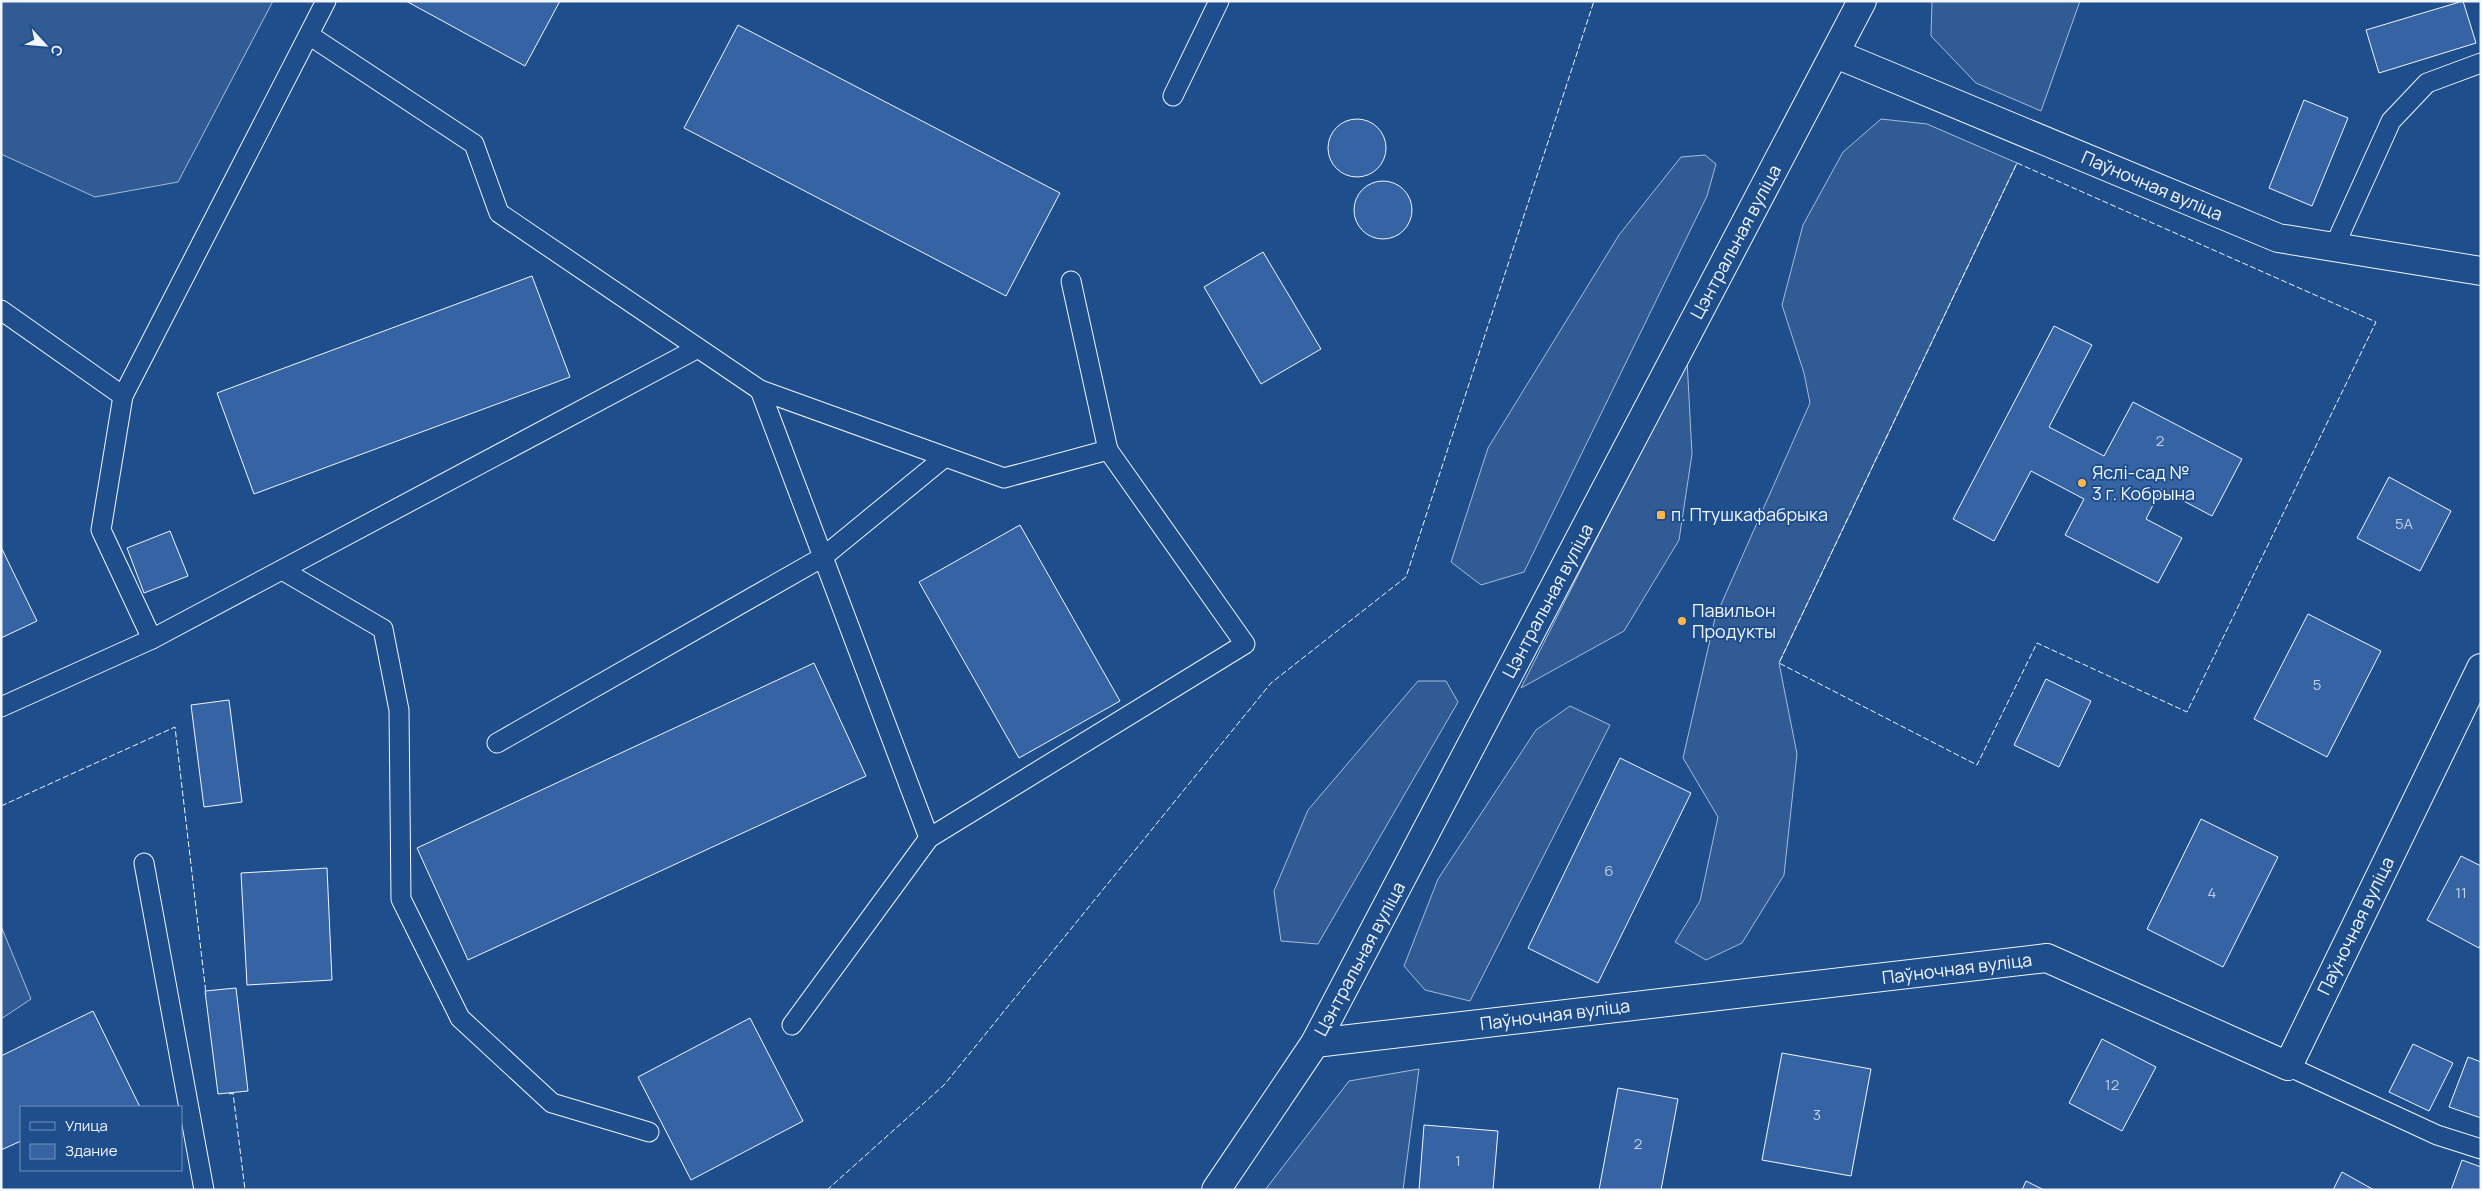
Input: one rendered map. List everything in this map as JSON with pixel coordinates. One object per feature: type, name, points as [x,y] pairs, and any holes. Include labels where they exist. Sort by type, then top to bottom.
[{"type":"street","name":"Цэнтральная вуліца","points":[[1216,1190],[1315,1044],[1836,54],[1862,1]]},
{"type":"street","name":"Паўночная вуліца","points":[[1836,54],[2278,238],[2481,271]]},
{"type":"street","name":"Паўночная вуліца","points":[[1315,1044],[2047,958],[2288,1066],[2481,668]]},
{"type":"lane","points":[[152,639],[101,530],[123,396],[326,1]]},
{"type":"lane","points":[[1173,96],[1219,1]]},
{"type":"lane","points":[[309,35],[474,144],[499,213],[760,390],[1004,478],[1108,450]]},
{"type":"lane","points":[[2334,247],[2390,121],[2427,84],[2481,63]]},
{"type":"lane","points":[[792,1025],[929,838],[1245,644],[1108,450],[1072,281]]},
{"type":"lane","points":[[1,310],[123,396]]},
{"type":"lane","points":[[1,707],[152,639],[698,348]]},
{"type":"lane","points":[[760,390],[929,838]]},
{"type":"lane","points":[[497,743],[823,557],[945,457]]},
{"type":"lane","points":[[282,570],[383,629],[399,710],[401,899],[460,1018],[552,1103],[649,1132]]},
{"type":"lane","points":[[144,863],[204,1190]]},
{"type":"lane","points":[[2288,1066],[2437,1135],[2481,1149]]},
{"type":"shaded area","points":[[1,1],[273,1],[178,182],[95,197],[1,154]]},
{"type":"shaded area","points":[[1932,1],[2080,1],[2041,111],[1976,83],[1931,36]]},
{"type":"shaded area","points":[[1881,119],[1927,124],[2017,163],[1779,663],[1797,754],[1784,875],[1742,943],[1706,960],[1675,942],[1700,901],[1718,817],[1683,758],[1715,618],[1810,403],[1804,373],[1782,305],[1803,225],[1843,152]]},
{"type":"shaded area","points":[[1705,155],[1716,164],[1707,196],[1524,572],[1481,585],[1451,562],[1488,448],[1619,235],[1681,157]]},
{"type":"shaded area","points":[[1687,360],[1692,454],[1679,540],[1624,631],[1521,688]]},
{"type":"shaded area","points":[[1418,681],[1446,681],[1458,702],[1318,944],[1281,941],[1274,891],[1308,810]]},
{"type":"shaded area","points":[[1570,706],[1610,725],[1470,1001],[1425,990],[1404,966],[1438,879],[1536,730]]},
{"type":"shaded area","points":[[1,926],[31,999],[1,1019]]},
{"type":"shaded area","points":[[1419,1069],[1403,1190],[1265,1190],[1349,1081]]},
{"type":"building","points":[[406,1],[560,1],[525,66]]},
{"type":"building","points":[[2463,1],[2476,43],[2379,73],[2366,30]]},
{"type":"building","points":[[738,25],[1060,193],[1006,296],[684,128]]},
{"type":"building","points":[[2304,100],[2348,118],[2312,206],[2269,188]]},
{"type":"building","points":[[1351,119],[1363,119],[1378,127],[1386,142],[1386,154],[1378,169],[1363,177],[1351,177],[1336,169],[1328,154],[1328,142],[1336,127]]},
{"type":"building","points":[[1377,181],[1389,181],[1404,189],[1412,204],[1412,216],[1404,231],[1389,239],[1377,239],[1362,231],[1354,216],[1354,204],[1362,189]]},
{"type":"building","points":[[1263,252],[1321,349],[1261,384],[1204,287]]},
{"type":"building","points":[[532,276],[570,377],[254,494],[217,393]]},
{"type":"building","points":[[2054,326],[2092,345],[2049,427],[2104,456],[2133,402],[2242,459],[2212,516],[2161,489],[2146,519],[2182,538],[2158,583],[2065,535],[2084,499],[2031,471],[1994,541],[1953,519]]},
{"type":"building","points":[[2389,477],[2451,511],[2420,571],[2357,538]]},
{"type":"building","points":[[1020,525],[1120,701],[1019,758],[919,582]]},
{"type":"building","points":[[170,531],[188,576],[144,593],[127,548]]},
{"type":"building","points":[[1,547],[37,621],[1,638]]},
{"type":"building","points":[[2308,614],[2381,651],[2327,757],[2254,719]]},
{"type":"building","points":[[814,663],[866,776],[468,960],[417,848]]},
{"type":"building","points":[[2046,679],[2091,701],[2059,767],[2014,745]]},
{"type":"building","points":[[229,700],[242,802],[204,807],[191,705]]},
{"type":"building","points":[[1620,758],[1691,793],[1598,983],[1528,948]]},
{"type":"building","points":[[2201,819],[2278,857],[2223,967],[2147,929]]},
{"type":"building","points":[[2461,856],[2481,866],[2481,944],[2479,948],[2427,920]]},
{"type":"building","points":[[327,868],[332,980],[247,985],[241,873]]},
{"type":"building","points":[[236,988],[248,1091],[218,1094],[205,991]]},
{"type":"building","points":[[93,1011],[140,1106],[20,1106],[20,1141],[1,1150],[1,1056]]},
{"type":"building","points":[[750,1018],[803,1121],[691,1180],[638,1077]]},
{"type":"building","points":[[2102,1039],[2156,1067],[2122,1131],[2069,1103]]},
{"type":"building","points":[[2413,1044],[2453,1063],[2429,1111],[2389,1092]]},
{"type":"building","points":[[1782,1053],[1871,1069],[1851,1176],[1762,1160]]},
{"type":"building","points":[[2468,1057],[2481,1062],[2481,1118],[2449,1107]]},
{"type":"building","points":[[1618,1088],[1678,1099],[1661,1190],[1599,1190]]},
{"type":"building","points":[[1424,1125],[1498,1131],[1493,1190],[1419,1190]]},
{"type":"building","points":[[2462,1160],[2481,1167],[2481,1190],[2451,1190]]},
{"type":"building","points":[[2342,1172],[2374,1190],[2333,1190]]},
{"type":"building","points":[[2026,1181],[2044,1190],[2022,1190]]},
{"type":"fence","points":[[827,1190],[944,1085],[1271,683],[1406,577],[1594,1]]},
{"type":"fence","points":[[2017,163],[2376,322],[2187,712],[2037,643],[1977,765],[1779,663],[2017,163]]},
{"type":"fence","points":[[1,806],[175,727],[206,994]]},
{"type":"fence","points":[[229,1094],[233,1093],[245,1190]]},
{"type":"place","name":"Яслі-сад № 3 г. Кобрына","points":[[2082,483]]},
{"type":"place","name":"п. Птушкафабрыка","points":[[1661,515]]},
{"type":"place","name":"Павильон Продукты","points":[[1682,621]]}]
